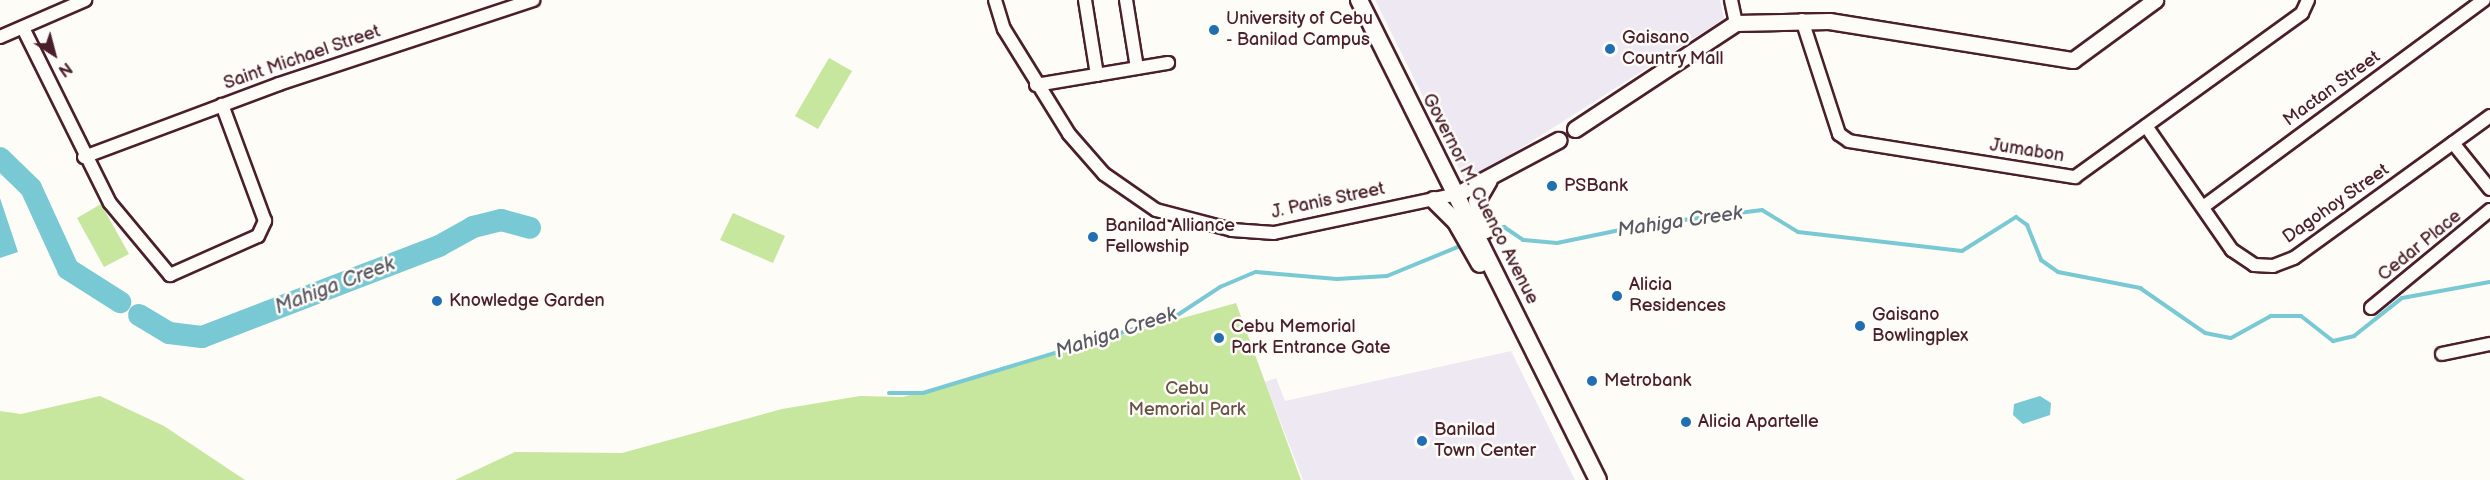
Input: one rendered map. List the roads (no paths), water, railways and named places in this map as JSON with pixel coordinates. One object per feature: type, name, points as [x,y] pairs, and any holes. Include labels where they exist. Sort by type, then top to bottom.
[{"type":"main road","name":"Governor M. Cuenco Avenue","points":[[1359,0],[1598,480]]},
{"type":"main road","points":[[1434,200],[1471,224],[1477,198],[1489,180]]},
{"type":"main road","points":[[1495,270],[1532,346]]},
{"type":"main road","name":"Governor M. Cuenco Avenue","points":[[1566,415],[1588,480]]},
{"type":"main road","name":"Governor M. Cuenco Avenue","points":[[1566,415],[1609,480]]},
{"type":"street","points":[[0,37],[85,0]]},
{"type":"street","name":"Saint Michael Street","points":[[84,157],[222,105],[533,0]]},
{"type":"street","name":"J. Panis Street","points":[[995,0],[1004,29],[1036,85],[1104,174],[1156,210],[1178,217],[1274,233],[1457,194]]},
{"type":"street","points":[[1085,0],[1097,75]]},
{"type":"street","points":[[1126,0],[1137,68]]},
{"type":"street","points":[[1731,0],[1736,23]]},
{"type":"street","points":[[1575,129],[1736,23],[1802,20],[2073,60],[2155,0]]},
{"type":"street","name":"Jumabon","points":[[1802,20],[1839,134],[1849,141],[2075,177],[2302,13],[2308,0]]},
{"type":"street","name":"Mactan Street","points":[[2203,207],[2484,0]]},
{"type":"street","points":[[23,28],[84,157],[110,203],[170,275],[258,236],[266,221],[222,105]]},
{"type":"street","points":[[1036,85],[1168,63]]},
{"type":"street","name":"Dagohoy Street","points":[[2146,126],[2232,250],[2254,265],[2273,266],[2294,258],[2490,116]]},
{"type":"street","points":[[1457,194],[1489,180],[1558,140]]},
{"type":"street","points":[[2454,143],[2490,189]]},
{"type":"street","name":"Cedar Place","points":[[2371,308],[2490,210]]},
{"type":"street","points":[[2442,354],[2490,344]]},
{"type":"water","points":[[0,198],[18,252],[0,258]]},
{"type":"water","points":[[2040,396],[2051,403],[2050,415],[2023,424],[2013,415],[2014,404]]},
{"type":"waterway","name":"Mahiga Creek","points":[[0,158],[31,188],[68,269],[120,302]]},
{"type":"waterway","name":"Mahiga Creek","points":[[1490,231],[1504,227],[1523,240],[1557,243],[1644,225],[1762,210],[1798,232],[1962,251],[2016,217],[2027,225],[2041,260],[2058,272],[2140,288],[2205,333],[2231,338],[2271,316],[2301,316],[2333,341],[2354,336],[2402,298],[2490,282]]},
{"type":"waterway","name":"Mahiga Creek","points":[[139,315],[169,333],[202,337],[439,246],[473,227],[501,220],[530,228]]},
{"type":"waterway","name":"Mahiga Creek","points":[[889,393],[923,393],[1176,316],[1220,287],[1256,272],[1337,279],[1387,276],[1465,244]]},
{"type":"place","name":"University of Cebu - Banilad Campus","points":[[1214,30]]},
{"type":"place","name":"Gaisano Country Mall","points":[[1610,49]]},
{"type":"place","name":"PSBank","points":[[1552,186]]},
{"type":"place","name":"Banilad Alliance Fellowship","points":[[1093,237]]},
{"type":"place","name":"Alicia Residences","points":[[1617,296]]},
{"type":"place","name":"Knowledge Garden","points":[[437,301]]},
{"type":"place","name":"Gaisano Bowlingplex","points":[[1860,326]]},
{"type":"place","name":"Cebu Memorial Park Entrance Gate","points":[[1219,338]]},
{"type":"place","name":"Metrobank","points":[[1592,381]]},
{"type":"place","name":"Alicia Apartelle","points":[[1686,422]]},
{"type":"place","name":"Banilad Town Center","points":[[1422,441]]},
{"type":"park label","name":"Cebu Memorial Park","points":[[1187,400]]}]
